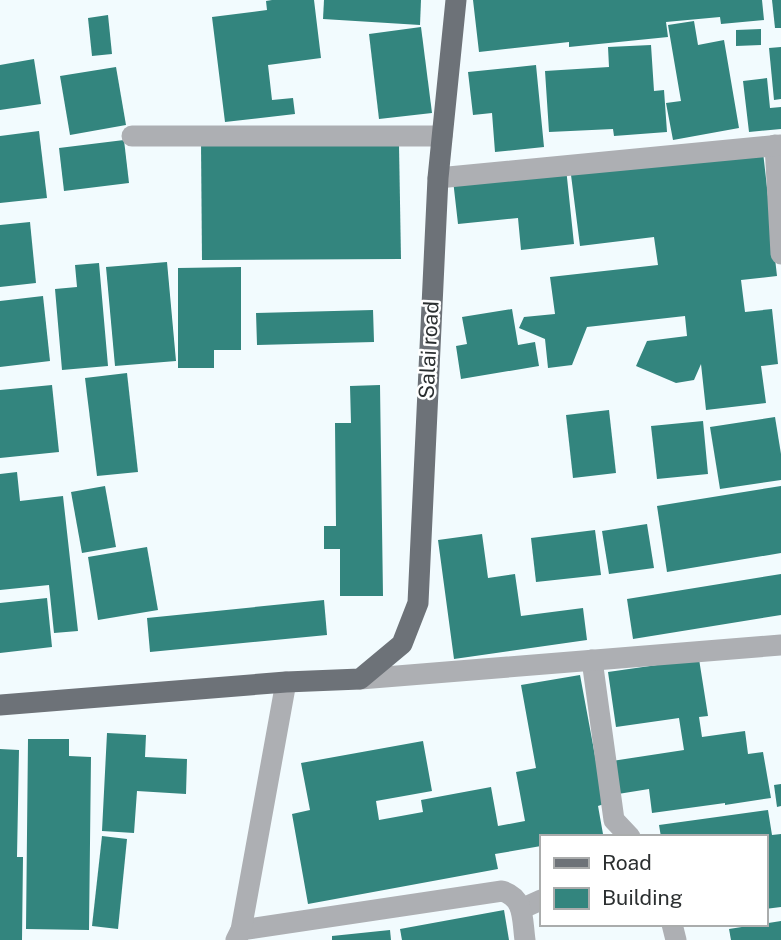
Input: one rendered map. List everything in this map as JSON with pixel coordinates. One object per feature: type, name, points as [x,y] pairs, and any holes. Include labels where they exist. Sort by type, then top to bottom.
[{"type":"main road","name":"Salai road","points":[[360,680],[402,644],[418,603],[438,178],[456,0]]},
{"type":"main road","points":[[0,705],[286,682],[360,680]]},
{"type":"street","points":[[131,136],[442,136]]},
{"type":"street","points":[[438,178],[778,145],[781,254]]},
{"type":"street","points":[[360,680],[781,645]]},
{"type":"street","points":[[592,660],[614,820],[628,835]]},
{"type":"street","points":[[286,682],[239,935],[502,891],[518,902],[525,940]]},
{"type":"street","points":[[521,909],[540,900]]},
{"type":"building","points":[[314,0],[321,58],[268,65],[272,100],[293,98],[295,114],[225,122],[212,17],[267,10],[266,1]]},
{"type":"building","points":[[324,0],[421,0],[420,25],[323,19]]},
{"type":"building","points":[[473,0],[762,0],[764,20],[721,24],[720,17],[666,22],[668,37],[569,47],[569,42],[479,52]]},
{"type":"building","points":[[772,0],[781,0],[781,28],[775,28]]},
{"type":"building","points":[[108,15],[112,54],[92,56],[88,18]]},
{"type":"building","points":[[694,21],[698,45],[724,40],[739,128],[673,140],[666,103],[681,101],[668,25]]},
{"type":"building","points":[[421,27],[432,113],[379,119],[369,34]]},
{"type":"building","points":[[761,29],[761,45],[736,46],[736,30]]},
{"type":"building","points":[[651,45],[654,91],[664,90],[667,132],[614,136],[613,129],[549,132],[545,71],[609,67],[608,47]]},
{"type":"building","points":[[781,47],[781,99],[774,100],[769,48]]},
{"type":"building","points":[[34,59],[41,104],[0,110],[0,65]]},
{"type":"building","points":[[536,65],[544,147],[495,152],[492,113],[473,115],[468,72]]},
{"type":"building","points":[[116,67],[126,125],[70,135],[60,76]]},
{"type":"building","points":[[767,78],[770,108],[781,107],[781,129],[749,132],[743,81]]},
{"type":"building","points":[[39,131],[47,198],[0,203],[0,136]]},
{"type":"building","points":[[124,140],[129,183],[64,191],[59,148]]},
{"type":"building","points":[[201,143],[399,145],[401,259],[202,260]]},
{"type":"building","points":[[763,152],[777,276],[741,280],[745,312],[772,309],[778,364],[761,366],[766,403],[706,410],[701,364],[694,380],[676,383],[636,366],[647,341],[687,336],[685,316],[587,327],[572,365],[548,368],[545,339],[519,328],[524,317],[555,314],[550,277],[658,265],[654,237],[580,246],[571,175]]},
{"type":"building","points":[[566,168],[574,244],[521,250],[518,218],[458,224],[453,180]]},
{"type":"building","points":[[30,222],[36,283],[0,287],[0,225]]},
{"type":"building","points":[[167,262],[176,361],[115,366],[106,267]]},
{"type":"building","points":[[99,263],[108,366],[62,370],[55,289],[77,287],[75,265]]},
{"type":"building","points":[[241,267],[241,350],[214,350],[214,368],[178,368],[178,268]]},
{"type":"building","points":[[43,296],[50,361],[0,367],[0,301]]},
{"type":"building","points":[[512,309],[518,345],[535,342],[539,366],[461,379],[456,346],[467,344],[462,317]]},
{"type":"building","points":[[373,310],[374,342],[257,345],[256,313]]},
{"type":"building","points":[[127,373],[138,472],[97,476],[85,378]]},
{"type":"building","points":[[52,385],[59,452],[0,458],[0,390]]},
{"type":"building","points":[[380,385],[383,596],[340,596],[340,549],[324,549],[324,526],[336,526],[335,423],[351,423],[350,386]]},
{"type":"building","points":[[609,410],[616,473],[573,478],[566,415]]},
{"type":"building","points":[[775,417],[781,454],[781,480],[720,489],[710,427]]},
{"type":"building","points":[[703,421],[708,474],[657,479],[651,426]]},
{"type":"building","points":[[17,472],[20,501],[63,496],[78,631],[54,633],[49,585],[0,590],[0,474]]},
{"type":"building","points":[[105,486],[116,547],[82,553],[71,492]]},
{"type":"building","points":[[781,486],[781,553],[667,572],[657,506]]},
{"type":"building","points":[[647,524],[654,568],[609,574],[602,531]]},
{"type":"building","points":[[595,530],[601,575],[536,582],[531,538]]},
{"type":"building","points":[[482,534],[488,578],[515,574],[521,616],[583,608],[587,640],[454,659],[438,540]]},
{"type":"building","points":[[147,547],[158,610],[98,620],[88,557]]},
{"type":"building","points":[[781,574],[781,615],[633,639],[627,599]]},
{"type":"building","points":[[47,598],[52,647],[0,653],[0,603]]},
{"type":"building","points":[[324,600],[327,635],[150,652],[147,618]]},
{"type":"building","points":[[699,659],[708,716],[699,717],[702,737],[745,731],[748,754],[763,752],[771,798],[652,813],[649,789],[618,794],[612,761],[684,750],[679,718],[616,727],[608,672]]},
{"type":"building","points":[[580,675],[604,804],[598,806],[603,834],[540,835],[540,846],[495,854],[498,869],[308,904],[292,814],[310,810],[301,763],[423,741],[432,791],[376,801],[379,820],[423,812],[421,800],[491,787],[498,826],[525,821],[516,772],[536,768],[521,685]]},
{"type":"building","points":[[107,733],[146,735],[145,757],[187,759],[186,794],[137,791],[134,833],[102,831]]},
{"type":"building","points":[[28,739],[69,739],[69,756],[91,757],[89,930],[26,929]]},
{"type":"building","points":[[0,749],[19,750],[17,857],[23,857],[22,940],[0,940]]},
{"type":"building","points":[[781,784],[781,806],[777,807],[774,785]]},
{"type":"building","points":[[768,810],[772,835],[781,834],[781,907],[767,909],[767,835],[661,835],[659,825]]},
{"type":"building","points":[[102,836],[127,839],[118,929],[92,926]]},
{"type":"building","points":[[504,910],[509,940],[402,940],[400,929]]},
{"type":"building","points":[[781,921],[781,940],[731,940],[729,929],[767,926],[767,923]]},
{"type":"building","points":[[390,930],[391,940],[332,940],[332,936]]}]
